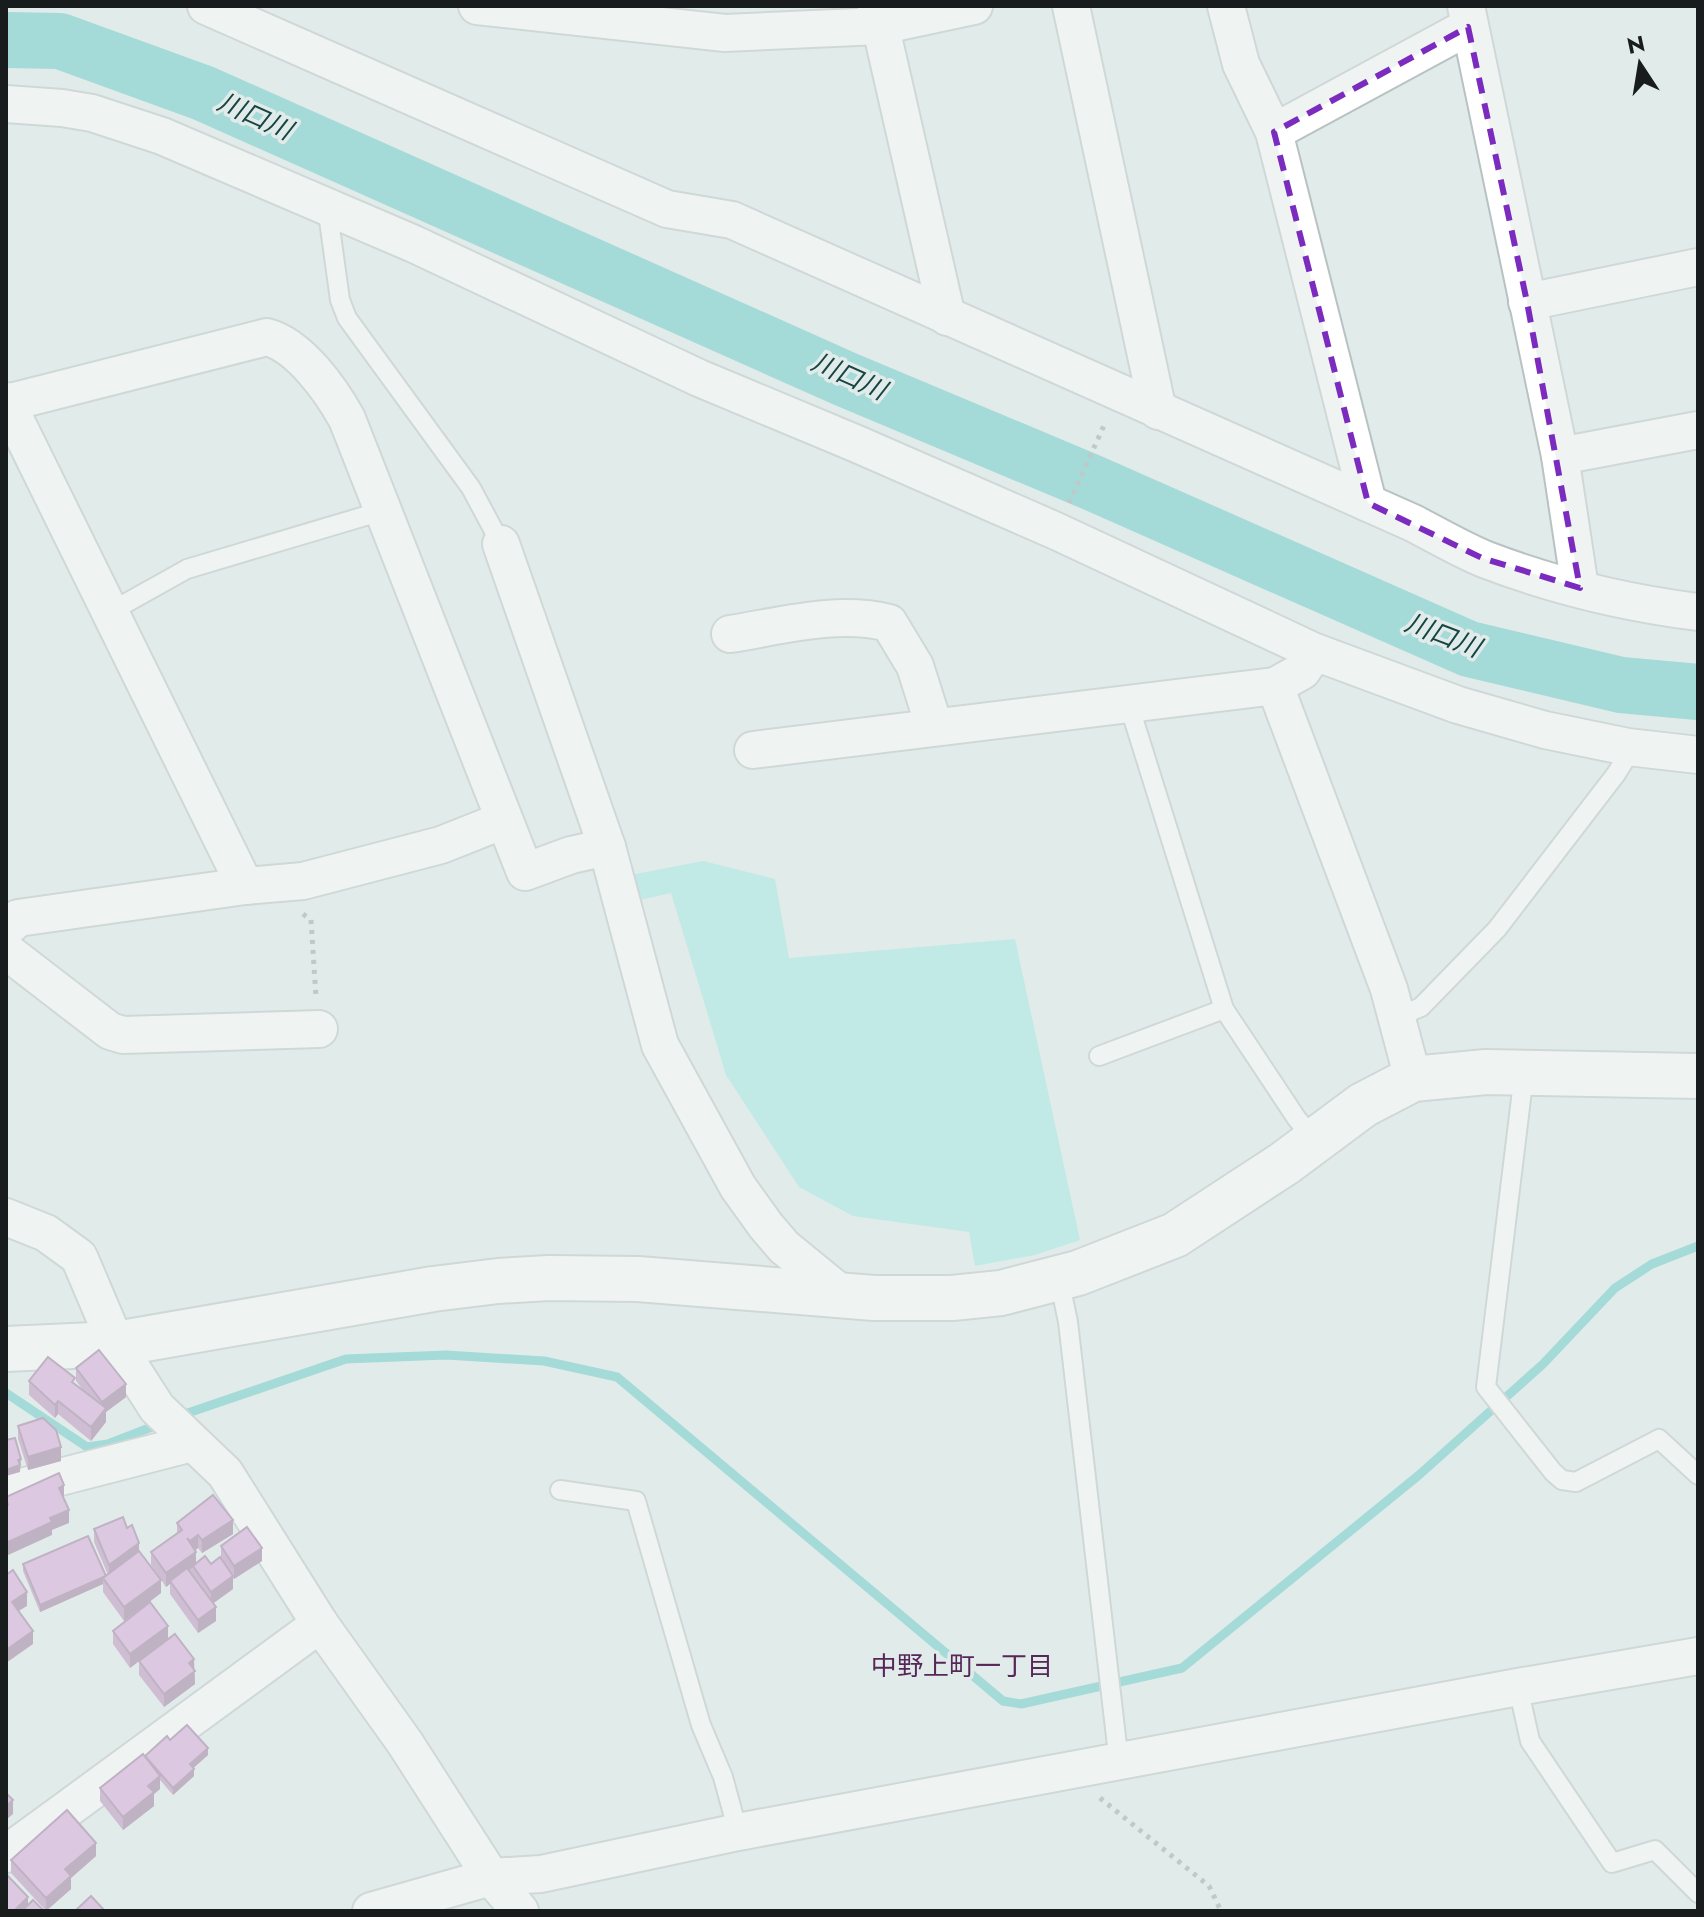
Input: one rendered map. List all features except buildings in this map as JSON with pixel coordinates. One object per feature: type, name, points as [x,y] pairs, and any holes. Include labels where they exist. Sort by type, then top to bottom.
[{"type":"street","points":[[206,6],[667,209],[732,220],[1368,503],[1482,558],[1580,588],[1664,608],[1698,612]]},
{"type":"street","points":[[477,6],[725,33],[974,6]]},
{"type":"street","points":[[1071,6],[1158,411]]},
{"type":"street","points":[[1226,6],[1241,64],[1274,132],[1368,503]]},
{"type":"street","points":[[878,16],[947,317]]},
{"type":"street","points":[[1274,132],[1467,16],[1560,456],[1580,588]]},
{"type":"street","points":[[6,104],[62,108],[127,123],[162,136],[497,282],[699,378],[1056,531],[1315,652],[1487,714],[1545,730],[1628,747],[1698,755]]},
{"type":"street","points":[[1527,302],[1698,267]]},
{"type":"street","points":[[255,885],[110,612],[6,402],[267,337],[281,341],[333,394],[347,419],[525,872],[571,855],[607,847]]},
{"type":"street","points":[[1560,456],[1698,430]]},
{"type":"street","points":[[501,544],[607,847],[660,1045],[738,1187],[766,1226],[784,1247],[844,1296]]},
{"type":"street","points":[[730,634],[837,617],[870,618],[889,623],[915,666],[934,726]]},
{"type":"street","points":[[753,750],[1275,686],[1302,671],[1315,652]]},
{"type":"street","points":[[1275,686],[1398,1017],[1413,1079]]},
{"type":"street","points":[[6,929],[18,918],[303,881],[441,845],[504,820]]},
{"type":"street","points":[[6,951],[110,1031],[123,1035],[319,1029]]},
{"type":"street","points":[[6,1349],[116,1344],[433,1289],[549,1278],[626,1279],[844,1296],[952,1298],[1001,1293],[1059,1279],[1175,1235],[1259,1181],[1363,1105],[1413,1079],[1466,1073],[1698,1076]]},
{"type":"street","points":[[6,1217],[46,1233],[79,1257],[116,1344],[157,1408],[225,1473],[320,1624],[405,1743],[491,1877],[520,1911]]},
{"type":"street","points":[[6,1491],[190,1439]]},
{"type":"street","points":[[6,1854],[320,1624]]},
{"type":"street","points":[[371,1911],[491,1877],[555,1871],[738,1832],[1698,1656]]},
{"type":"lane","points":[[327,206],[340,300],[347,318],[471,488],[501,544]]},
{"type":"lane","points":[[110,612],[187,569],[382,511]]},
{"type":"lane","points":[[1131,702],[1134,721],[1224,1009],[1297,1119],[1315,1140]]},
{"type":"lane","points":[[1398,1017],[1421,1007],[1497,929],[1616,774],[1626,758],[1628,747]]},
{"type":"lane","points":[[1099,1056],[1224,1009]]},
{"type":"lane","points":[[1524,1074],[1486,1387],[1562,1480],[1576,1482],[1659,1439],[1698,1475]]},
{"type":"lane","points":[[1059,1279],[1068,1322],[1119,1763]]},
{"type":"lane","points":[[560,1490],[636,1501],[701,1725],[723,1777],[738,1832]]},
{"type":"lane","points":[[1518,1687],[1530,1741],[1612,1863],[1655,1850],[1698,1893]]},
{"type":"path","points":[[1056,531],[1111,409]]},
{"type":"path","points":[[255,885],[311,920],[319,1029]]},
{"type":"path","points":[[1068,1773],[1209,1886],[1221,1911]]},
{"type":"highlighted area","points":[[1468,27],[1527,302],[1580,588],[1482,558],[1368,503],[1274,132]]},
{"type":"shaded area","points":[[703,861],[775,879],[789,958],[1015,939],[1080,1240],[1035,1255],[975,1266],[969,1232],[853,1216],[799,1187],[726,1075],[671,893],[631,902],[625,876]]},
{"type":"waterway","name":"川口川","points":[[6,40],[60,41],[203,93],[845,379],[1093,483],[1469,649],[1621,685],[1698,692]]},
{"type":"waterway","points":[[179,1416],[346,1359],[446,1355],[544,1361],[617,1377],[1003,1701],[1021,1704],[1182,1668],[1419,1475],[1543,1364],[1615,1288],[1652,1264],[1698,1246]]},
{"type":"waterway","points":[[6,1393],[87,1447],[108,1444],[162,1423]]},
{"type":"district","name":"中野上町一丁目","points":[[962,1666]]}]
